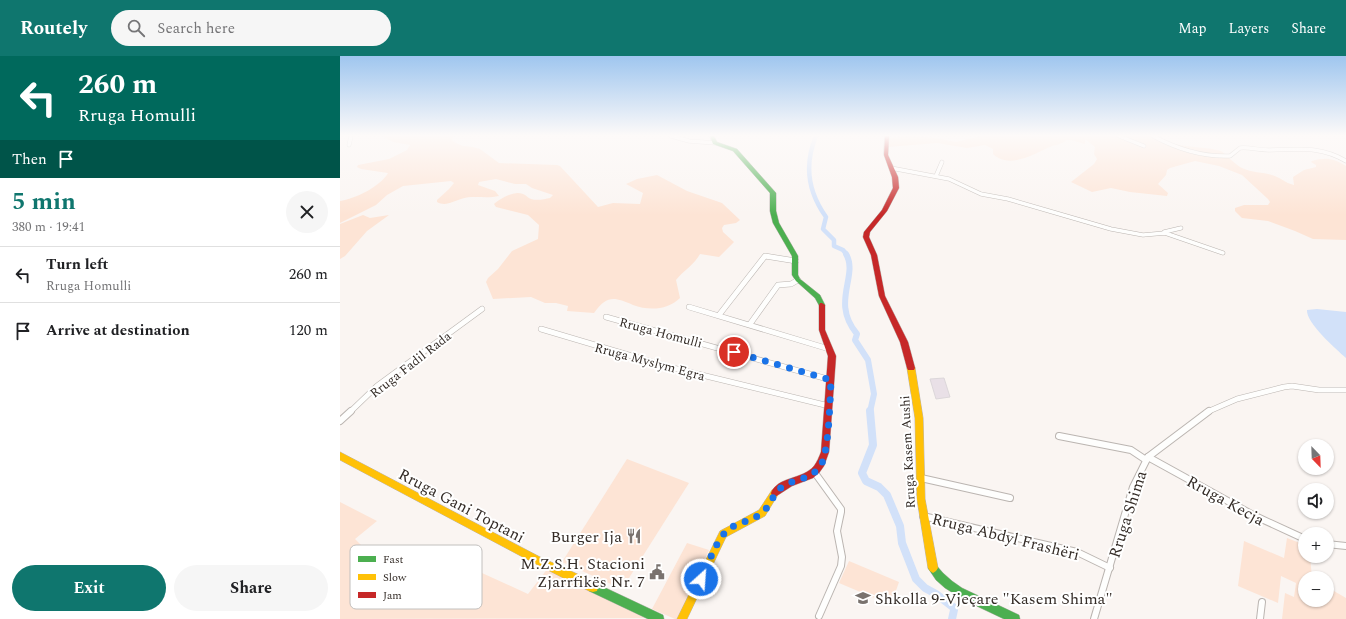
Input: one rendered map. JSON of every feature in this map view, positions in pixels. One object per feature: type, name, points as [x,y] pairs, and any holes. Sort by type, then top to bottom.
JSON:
[{"type":"street","points":[[682,619],[723,534],[731,528],[760,514],[769,504],[772,497],[783,486],[815,474],[824,459],[832,364],[829,349],[823,335],[821,301],[798,280],[795,272],[796,261],[792,250],[776,223],[773,211],[773,193],[746,162]]},
{"type":"street","name":"Rruga Kasem Aushi","points":[[889,162],[895,177],[896,190],[884,211],[867,232],[866,237],[874,255],[882,296],[904,342],[913,373],[919,412],[921,499],[932,566],[938,576],[949,586],[1015,619]]},
{"type":"street","points":[[936,176],[942,162]]},
{"type":"street","points":[[891,168],[949,179],[981,194],[1008,199],[1111,229],[1143,235],[1161,233],[1181,228]]},
{"type":"street","points":[[1161,233],[1170,234],[1223,253]]},
{"type":"street","points":[[719,315],[765,256],[796,261]]},
{"type":"street","points":[[750,324],[778,285],[791,284],[798,280]]},
{"type":"street","points":[[689,307],[750,324],[829,349]]},
{"type":"street","name":"Rruga Fadil Rada","points":[[340,422],[377,386],[482,309]]},
{"type":"street","name":"Rruga Homulli","points":[[606,317],[831,380]]},
{"type":"street","name":"Rruga Myslym Egra","points":[[541,329],[669,367],[829,406]]},
{"type":"street","name":"Rruga Shima","points":[[1094,619],[1134,487],[1147,458],[1172,440],[1203,414],[1237,399],[1292,386],[1319,390],[1346,390]]},
{"type":"street","name":"Rruga Kecja","points":[[1059,436],[1131,450],[1255,516],[1298,536]]},
{"type":"street","name":"Rruga Gani Toptani","points":[[340,456],[537,560],[659,619]]},
{"type":"street","points":[[815,474],[841,509],[842,513],[837,532],[843,558],[841,566],[819,616]]},
{"type":"street","points":[[921,478],[1010,498]]},
{"type":"street","name":"Rruga Abdyl Frashëri","points":[[923,516],[1077,552],[1110,568]]},
{"type":"street","points":[[1334,545],[1346,546]]},
{"type":"street","points":[[1260,619],[1262,602]]},
{"type":"shaded area","points":[[372,162],[498,162],[557,165],[560,166],[598,207],[613,203],[640,204],[643,193],[626,184],[637,179],[657,175],[687,191],[722,203],[740,220],[736,223],[724,225],[722,228],[723,232],[734,242],[719,257],[700,254],[676,280],[680,298],[670,305],[652,309],[639,307],[621,300],[611,299],[603,303],[594,313],[567,311],[568,306],[556,303],[545,303],[531,297],[493,299],[486,282],[512,251],[538,239],[539,225],[528,215],[496,207],[494,204],[511,194],[516,193],[523,194],[530,199],[536,200],[550,198],[553,195],[532,188],[526,184],[515,184],[496,179],[479,182],[478,185],[495,191],[499,196],[465,198],[443,204],[437,202],[437,200],[454,183],[451,181],[403,186],[387,195],[376,205],[340,223],[340,201],[353,198],[374,187],[385,178],[388,173],[361,169],[357,167],[358,165]]},
{"type":"shaded area","points":[[1095,162],[1190,162],[1167,170],[1166,175],[1158,184],[1168,193],[1167,196],[1130,192],[1111,188],[1092,192],[1071,182]]},
{"type":"shaded area","points":[[1201,162],[1234,162],[1242,168],[1275,176],[1294,185],[1293,177],[1304,170],[1316,167],[1316,165],[1311,162],[1339,162],[1346,166],[1346,240],[1313,239],[1268,221],[1242,218],[1235,211],[1235,208],[1244,205],[1268,205],[1270,202],[1242,175],[1219,166]]},
{"type":"shaded area","points":[[363,215],[370,218],[389,215],[367,231],[345,256],[340,259],[340,224]]},
{"type":"shaded area","points":[[627,459],[689,483],[622,589],[562,562]]},
{"type":"shaded area","points":[[340,502],[377,521],[355,539],[361,545],[350,545],[350,609],[482,609],[482,573],[528,594],[548,568],[645,618],[340,619]]},
{"type":"shaded area","points":[[1287,538],[1298,542],[1298,563],[1311,563],[1311,571],[1298,571],[1298,607],[1334,607],[1334,591],[1346,598],[1346,619],[1282,619],[1285,593],[1294,597],[1296,583],[1281,576],[1278,603],[1238,586],[1244,541],[1284,558]]},
{"type":"shaded area","points":[[687,543],[709,550],[678,619],[675,619],[652,609]]},
{"type":"shaded area","points":[[849,561],[899,582],[891,605],[839,583]]},
{"type":"water","points":[[1317,309],[1346,312],[1346,358],[1322,336],[1311,322],[1307,310]]},
{"type":"building","points":[[944,378],[950,397],[936,399],[930,379]]},
{"type":"waterway","points":[[810,162],[810,178],[815,198],[826,217],[823,229],[834,240],[834,246],[843,250],[847,255]]},
{"type":"waterway","points":[[846,254],[849,262],[845,300],[846,311],[849,322],[857,334],[855,340],[868,360],[874,394],[870,412]]},
{"type":"waterway","points":[[870,412],[873,445],[862,473],[866,481],[879,487],[887,495],[900,526],[902,543],[916,579],[925,588],[936,594],[953,607],[954,610],[952,619]]},
{"type":"traffic: fast","points":[[746,162],[773,193],[773,211],[776,223],[795,256],[795,275],[798,280],[818,297],[822,305]]},
{"type":"traffic: fast","points":[[933,568],[948,584],[970,598],[1015,619]]},
{"type":"traffic: fast","points":[[593,587],[659,619]]},
{"type":"traffic: slow","points":[[911,368],[919,418],[921,499],[933,568]]},
{"type":"traffic: slow","points":[[340,456],[537,560],[593,587]]},
{"type":"traffic: slow","points":[[682,619],[723,534],[762,513],[775,493]]},
{"type":"traffic: jam","points":[[889,162],[895,177],[896,188],[884,211],[867,232],[866,237],[874,255],[882,296],[904,342],[911,368]]},
{"type":"traffic: jam","points":[[775,493],[789,483],[810,475],[821,463],[825,452],[832,356],[822,330],[822,305]]},
{"type":"place","name":"Burger Ija","points":[[634,536]]},
{"type":"place","name":"M.Z.S.H. Stacioni Zjarrfikës Nr. 7","points":[[657,572]]},
{"type":"place","name":"Shkolla 9-Vjeçare \"Kasem Shima\"","points":[[863,598]]},
{"type":"route","points":[[701,579],[723,534],[731,528],[747,522],[760,514],[766,509],[772,497],[783,486],[815,474],[824,459],[831,380],[804,374],[734,352]]}]
